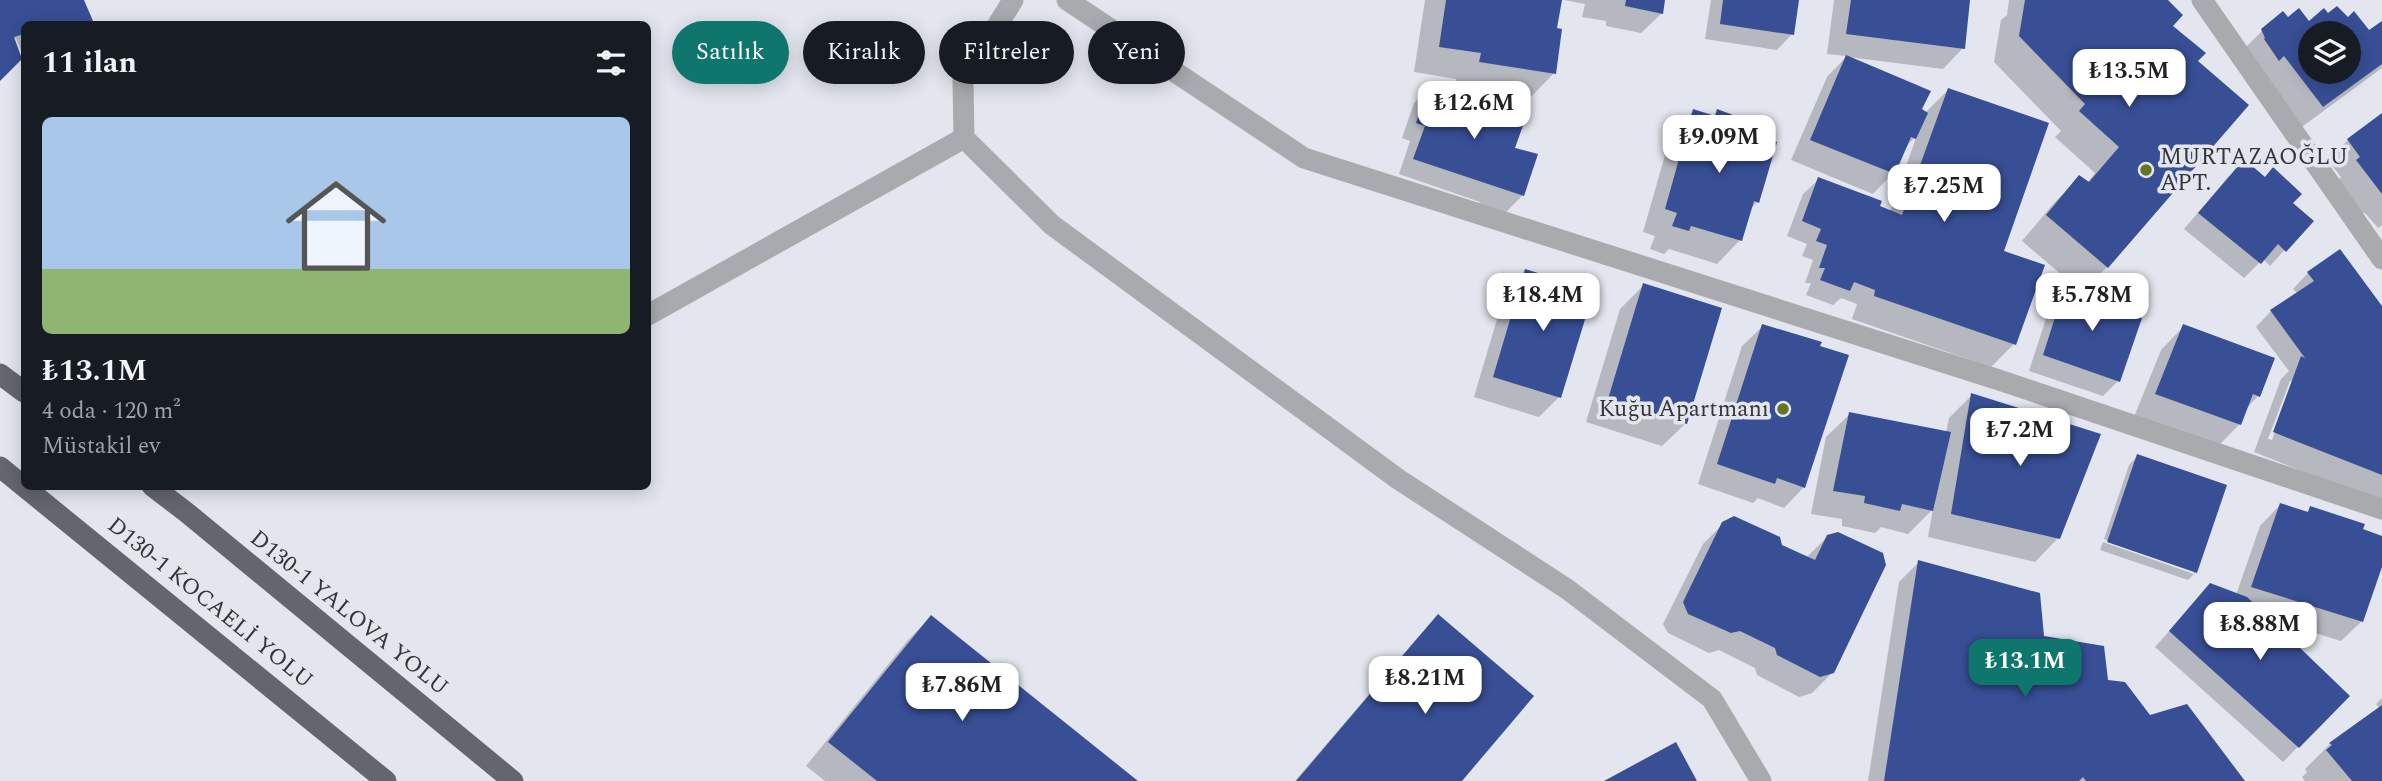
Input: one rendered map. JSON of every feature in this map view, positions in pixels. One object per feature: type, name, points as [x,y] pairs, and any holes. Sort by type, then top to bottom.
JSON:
[{"type":"highway","points":[[0,374],[21,390]]},
{"type":"highway","name":"D130-1 KOCAELİ YOLU","points":[[0,467],[21,484]]},
{"type":"highway","name":"D130-1 KOCAELİ YOLU","points":[[28,490],[386,781]]},
{"type":"highway","name":"D130-1 YALOVA YOLU","points":[[157,490],[513,781]]},
{"type":"street","points":[[1013,0],[963,81],[964,138],[1052,225],[1398,479],[1567,589],[1712,699],[1761,781]]},
{"type":"street","points":[[1067,0],[1304,158],[2000,380],[2382,509]]},
{"type":"street","points":[[2202,0],[2382,259]]},
{"type":"street","points":[[651,313],[964,138]]},
{"type":"building","points":[[0,0],[84,0],[93,21],[21,21],[21,35],[14,37],[21,60],[0,81]]},
{"type":"building","points":[[1446,0],[1562,0],[1557,28],[1562,29],[1556,74],[1479,62],[1481,53],[1439,47]]},
{"type":"building","points":[[1626,0],[1665,0],[1663,14],[1625,6]]},
{"type":"building","points":[[1723,0],[1799,0],[1794,35],[1720,24]]},
{"type":"building","points":[[1851,0],[1970,0],[1965,49],[1846,34]]},
{"type":"building","points":[[2025,0],[2168,0],[2183,15],[2173,26],[2206,53],[2198,61],[2249,105],[2108,268],[2046,215],[2079,175],[2089,182],[2119,147],[2079,111],[2085,104],[2019,36]]},
{"type":"building","points":[[2337,6],[2348,17],[2354,11],[2369,30],[2382,21],[2382,64],[2361,79],[2361,21],[2309,21],[2324,8],[2328,13]]},
{"type":"building","points":[[2299,8],[2309,21],[2298,21],[2298,74],[2284,56],[2279,61],[2264,39],[2261,29],[2283,11],[2288,17]]},
{"type":"building","points":[[1846,55],[1931,91],[1922,109],[1928,113],[1916,139],[1911,137],[1895,174],[1810,140]]},
{"type":"building","points":[[2305,84],[2355,84],[2323,107]]},
{"type":"building","points":[[1429,85],[1526,117],[1515,148],[1538,154],[1524,196],[1413,159],[1425,126],[1416,123]]},
{"type":"building","points":[[1948,88],[2049,123],[2004,251],[2045,265],[2016,345],[1874,296],[1875,290],[1854,282],[1850,291],[1820,280],[1825,268],[1819,268],[1827,245],[1816,241],[1821,229],[1802,221],[1818,177],[1882,201],[1880,206],[1902,215]]},
{"type":"building","points":[[1693,109],[1715,116],[1717,109],[1749,121],[1744,131],[1777,142],[1759,203],[1754,201],[1742,241],[1691,226],[1689,231],[1672,226],[1677,213],[1665,209]]},
{"type":"building","points":[[2382,113],[2382,194],[2356,160],[2360,157],[2347,139]]},
{"type":"building","points":[[2244,159],[2265,177],[2273,167],[2302,194],[2293,203],[2314,221],[2286,252],[2278,244],[2261,264],[2198,213]]},
{"type":"building","points":[[2340,249],[2382,306],[2382,475],[2273,432],[2301,356],[2305,358],[2270,310],[2314,281],[2307,272]]},
{"type":"building","points":[[1525,269],[1594,290],[1561,398],[1493,377]]},
{"type":"building","points":[[1643,283],[1722,308],[1687,424],[1608,399]]},
{"type":"building","points":[[2066,283],[2116,300],[2113,309],[2142,318],[2120,382],[2043,355]]},
{"type":"building","name":"Kuğu Apartmanı","points":[[1762,324],[1822,342],[1820,346],[1849,355],[1805,488],[1777,478],[1775,484],[1717,464]]},
{"type":"building","points":[[2183,324],[2275,358],[2260,397],[2253,394],[2241,425],[2155,394]]},
{"type":"building","points":[[1971,393],[2101,434],[2060,539],[1951,514]]},
{"type":"building","points":[[1849,412],[1951,432],[1933,511],[1902,504],[1900,511],[1864,503],[1865,496],[1833,491]]},
{"type":"building","points":[[2137,454],[2227,485],[2197,573],[2107,542]]},
{"type":"building","points":[[2280,503],[2308,512],[2310,506],[2365,524],[2363,529],[2382,536],[2382,567],[2363,622],[2251,587]]},
{"type":"building","points":[[1734,516],[1780,537],[1782,545],[1815,560],[1827,535],[1838,532],[1883,553],[1886,565],[1834,673],[1820,677],[1777,655],[1775,648],[1740,631],[1731,633],[1688,614],[1683,602],[1722,522]]},
{"type":"building","points":[[1918,560],[2040,593],[2044,636],[2104,646],[2108,680],[2125,682],[2150,715],[2187,704],[2245,781],[2086,781],[2083,777],[2079,781],[1884,781]]},
{"type":"building","points":[[2210,583],[2247,597],[2350,696],[2299,748],[2169,631]]},
{"type":"building","points":[[1438,614],[1534,696],[1462,781],[1296,781]]},
{"type":"building","points":[[931,615],[1138,781],[877,781],[828,742]]},
{"type":"building","points":[[2382,705],[2382,781],[2352,781],[2326,750],[2332,745],[2329,743]]},
{"type":"building","points":[[1676,742],[1697,781],[1604,781]]},
{"type":"place","name":"MURTAZAOĞLU APT.","points":[[2146,170]]},
{"type":"place","name":"Kuğu Apartmanı","points":[[1783,409]]}]
